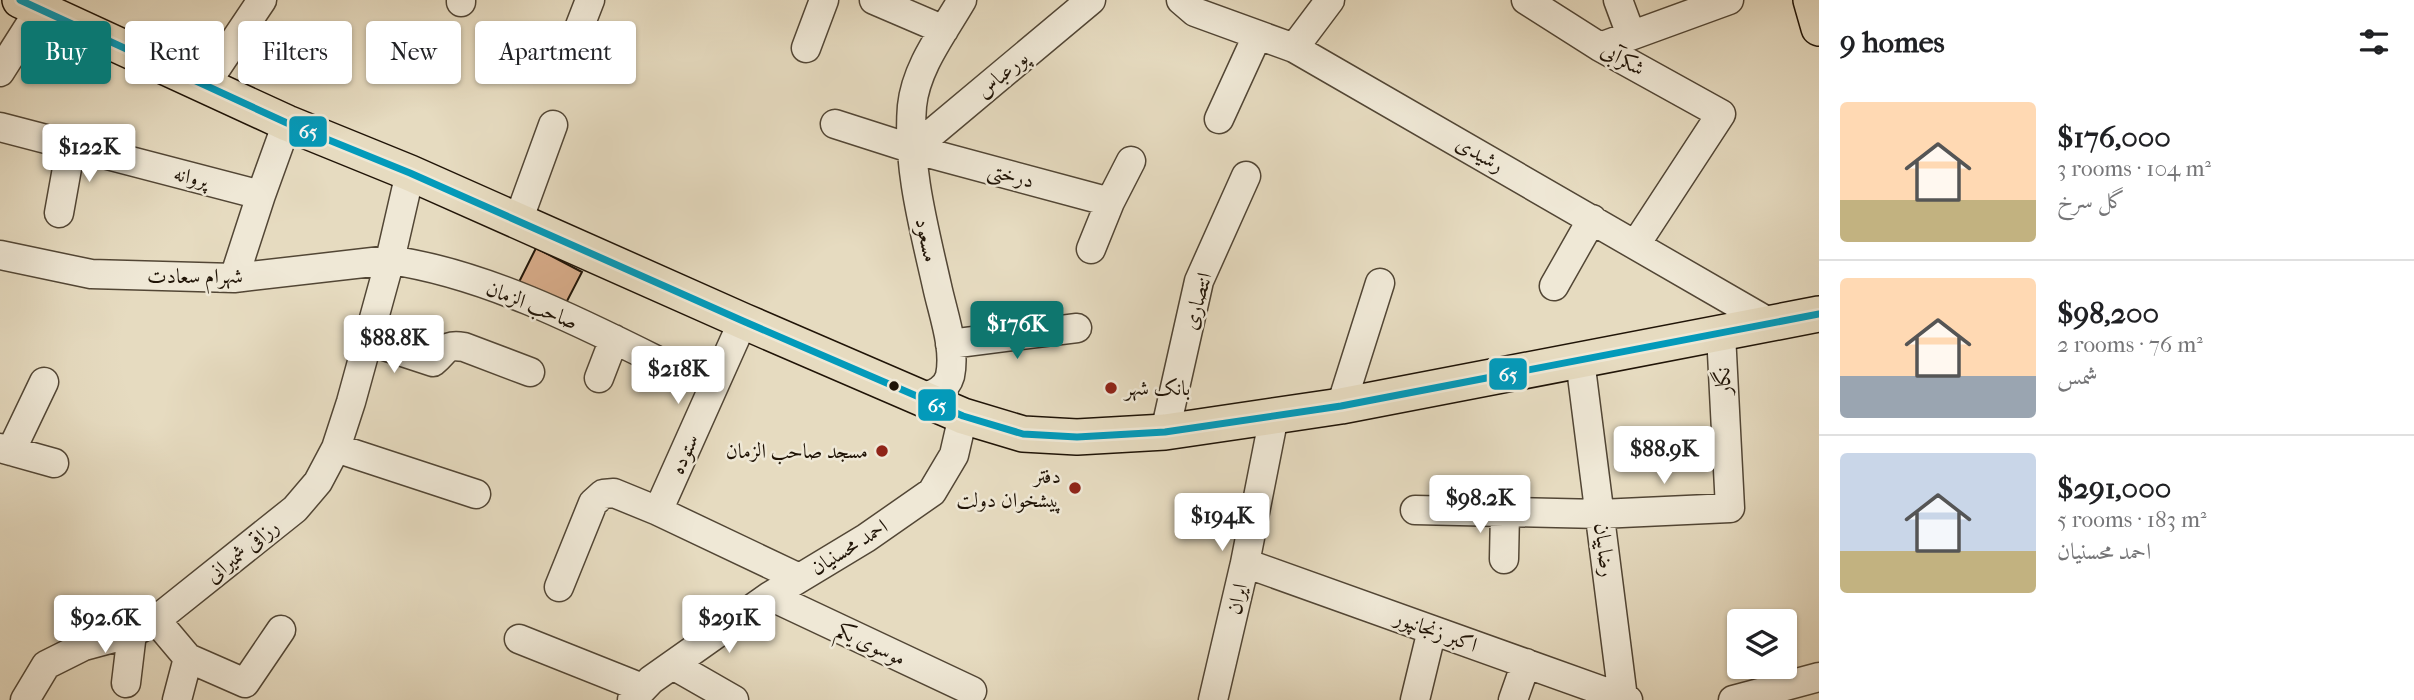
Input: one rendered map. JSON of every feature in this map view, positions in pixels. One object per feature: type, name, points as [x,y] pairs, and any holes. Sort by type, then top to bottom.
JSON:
[{"type":"main road","points":[[1811,0],[1819,28]]},
{"type":"main road","points":[[30,4],[287,123],[410,173],[743,321],[975,420],[1023,434],[1077,438],[1165,432],[1341,406],[1819,314]]},
{"type":"street","points":[[205,85],[262,0]]},
{"type":"street","points":[[582,21],[590,0]]},
{"type":"street","points":[[806,48],[824,0]]},
{"type":"street","points":[[874,0],[944,30]]},
{"type":"street","name":"مسعود","points":[[922,398],[941,391],[950,378],[950,344],[922,218],[912,149],[912,104],[922,67],[962,0]]},
{"type":"street","name":"پورعباس","points":[[912,149],[1091,0]]},
{"type":"street","name":"رشیدی","points":[[1181,0],[1195,12],[1294,48],[1772,324]]},
{"type":"street","points":[[1294,48],[1330,0]]},
{"type":"street","name":"شکرآبی","points":[[1526,0],[1600,47],[1721,114],[1636,244]]},
{"type":"street","points":[[1618,0],[1631,35]]},
{"type":"street","points":[[1600,47],[1729,0]]},
{"type":"street","points":[[0,72],[30,4]]},
{"type":"street","points":[[1219,119],[1258,36]]},
{"type":"street","points":[[234,278],[287,123]]},
{"type":"street","name":"درختی","points":[[835,124],[912,149],[1110,202]]},
{"type":"street","points":[[518,221],[553,125]]},
{"type":"street","name":"پروانه","points":[[0,127],[261,195]]},
{"type":"street","points":[[59,213],[71,146]]},
{"type":"street","points":[[1091,249],[1130,161]]},
{"type":"street","name":"رزاقی شمیرانی","points":[[25,700],[46,665],[84,646],[144,626],[295,509],[318,482],[336,448],[369,341],[410,173]]},
{"type":"street","name":"انتصاری","points":[[1165,432],[1199,281],[1246,176]]},
{"type":"street","points":[[1554,286],[1592,219]]},
{"type":"street","name":"شهرام سعادت","points":[[0,255],[91,274],[234,278],[390,260]]},
{"type":"street","name":"صاحب الزمان","points":[[390,260],[415,264],[496,288],[614,339],[668,366]]},
{"type":"street","points":[[1341,406],[1380,283]]},
{"type":"street","name":"ستوده","points":[[658,511],[743,321]]},
{"type":"street","points":[[975,420],[950,344],[1077,328]]},
{"type":"street","name":"نگار","points":[[1600,514],[1730,508],[1721,334]]},
{"type":"street","points":[[599,378],[614,339]]},
{"type":"street","points":[[369,341],[433,362],[445,348],[454,345],[530,372]]},
{"type":"street","name":"رضاییان","points":[[1580,360],[1625,699]]},
{"type":"street","points":[[44,382],[5,449],[54,463]]},
{"type":"street","name":"ایران","points":[[1213,700],[1245,563],[1274,416]]},
{"type":"street","name":"احمد محسنیان","points":[[637,694],[770,596],[866,538],[932,492],[975,420]]},
{"type":"street","points":[[336,448],[476,494]]},
{"type":"street","points":[[559,587],[593,503],[603,494],[614,493],[799,578]]},
{"type":"street","points":[[1415,510],[1600,514]]},
{"type":"street","points":[[1504,559],[1505,512]]},
{"type":"street","name":"اکبر زنجانپور","points":[[1245,563],[1625,699]]},
{"type":"street","name":"موسوی یکم","points":[[770,596],[972,691]]},
{"type":"street","points":[[126,683],[144,626],[188,658],[245,684],[281,630]]},
{"type":"street","points":[[1415,700],[1432,630]]},
{"type":"street","points":[[519,639],[637,694]]},
{"type":"street","points":[[177,700],[188,658]]},
{"type":"street","points":[[1513,700],[1526,663]]},
{"type":"street","points":[[673,665],[734,700]]},
{"type":"street","points":[[1733,700],[1782,694],[1819,677]]},
{"type":"building","points":[[536,248],[582,272],[566,303],[519,282]]},
{"type":"transit line","name":"65","points":[[20,0],[287,123],[410,173],[743,321],[963,416],[1023,434],[1077,437],[1165,432],[1341,406],[1819,314]]},
{"type":"place","name":"بانک شهر","points":[[1111,388]]},
{"type":"place","name":"مسجد صاحب الزمان","points":[[882,451]]},
{"type":"place","name":"دفتر پیشخوان دولت","points":[[1075,488]]}]
